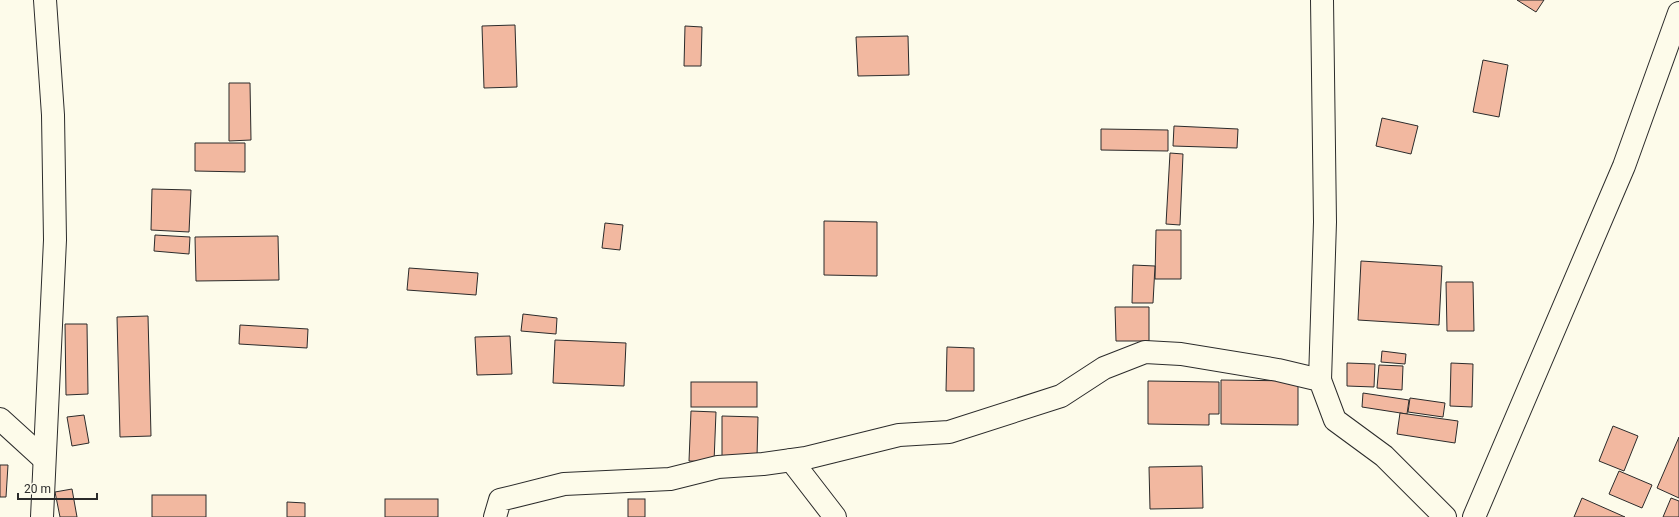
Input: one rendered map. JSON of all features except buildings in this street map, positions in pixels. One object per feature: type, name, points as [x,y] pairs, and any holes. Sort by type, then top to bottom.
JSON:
[{"type":"street","points":[[42,517],[55,240],[53,115],[45,0]]},
{"type":"street","points":[[1322,0],[1325,222],[1320,380],[1334,420],[1384,456],[1444,517]]},
{"type":"street","points":[[1474,517],[1624,166],[1679,13]]},
{"type":"street","points":[[495,517],[500,500],[564,484],[670,479],[718,466],[791,460],[899,435],[949,432],[1061,396],[1104,368],[1145,352],[1181,354],[1278,370],[1320,380]]},
{"type":"street","points":[[0,419],[44,459]]},
{"type":"street","points":[[791,460],[835,517]]}]
